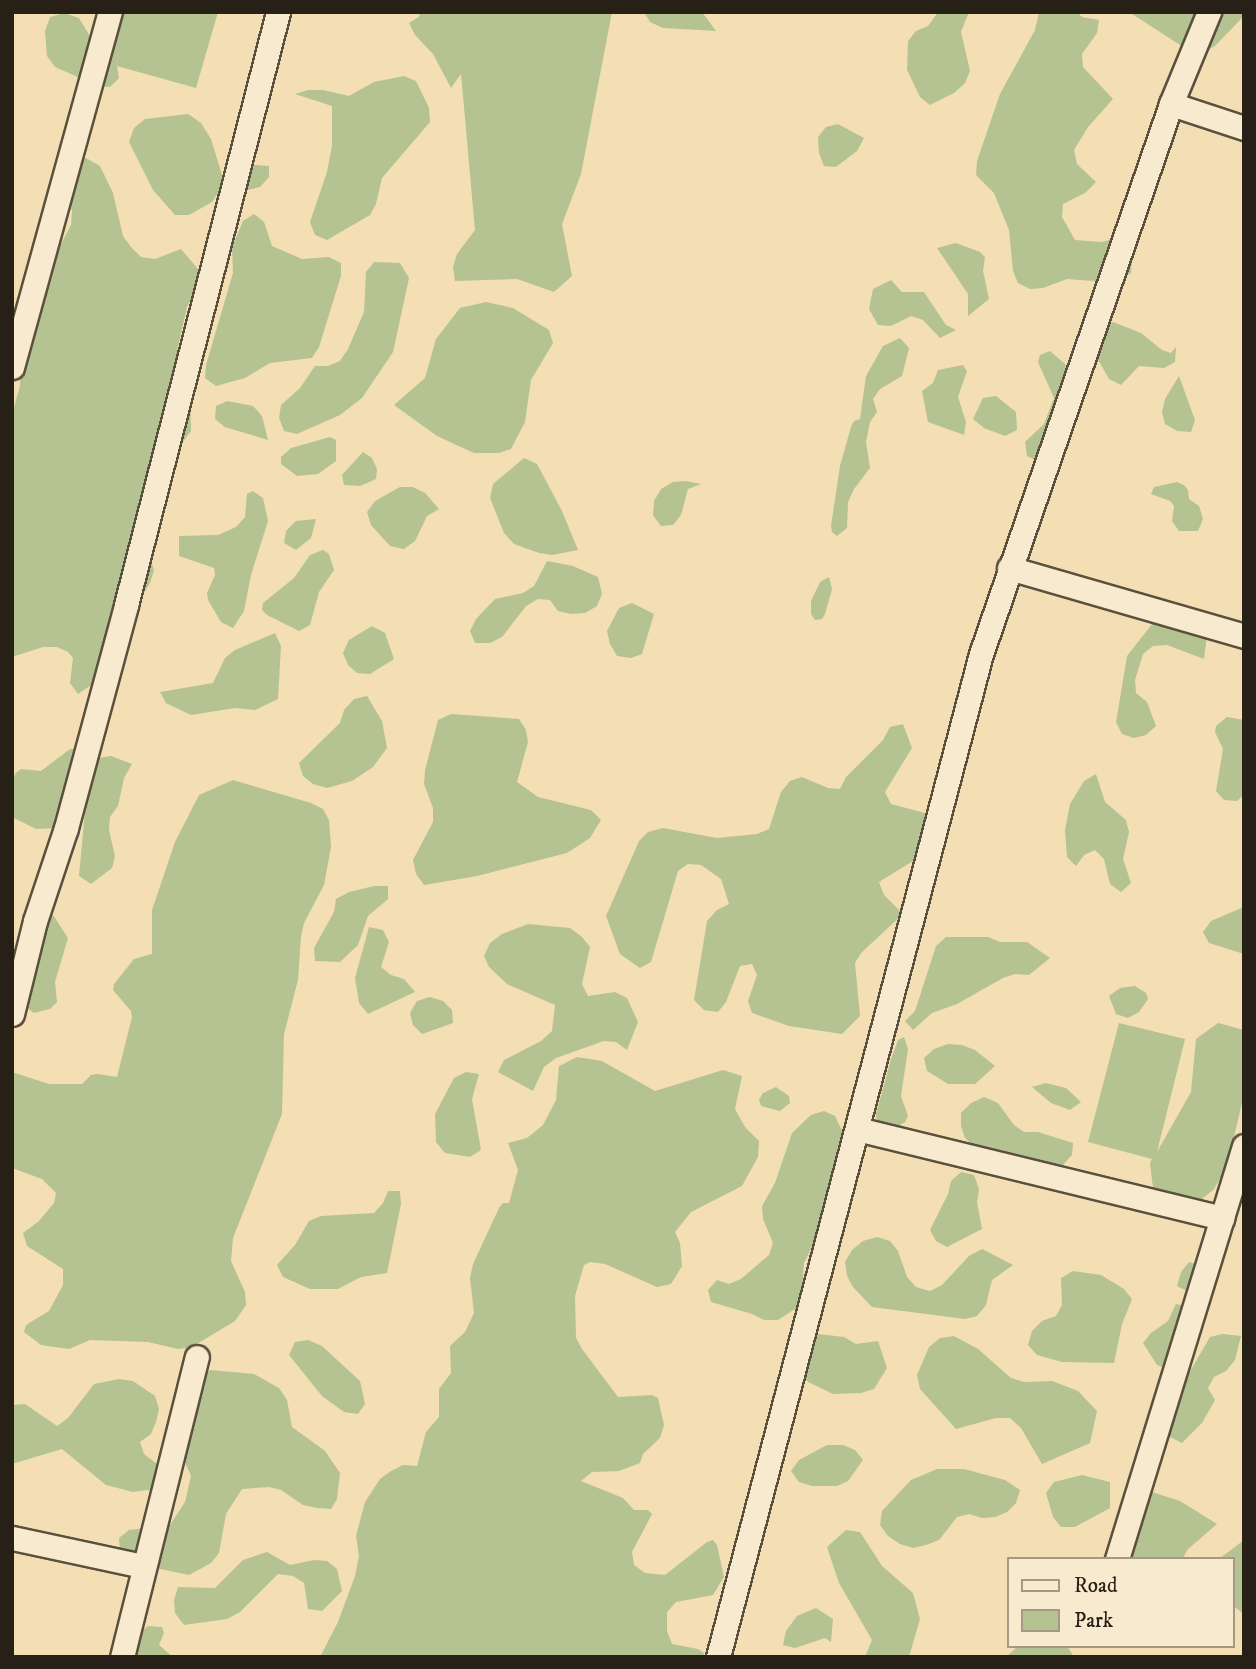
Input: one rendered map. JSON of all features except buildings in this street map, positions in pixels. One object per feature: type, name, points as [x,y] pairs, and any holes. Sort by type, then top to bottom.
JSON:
[{"type":"street","points":[[12,366],[110,12]]},
{"type":"street","points":[[12,1014],[35,921],[66,828],[130,592],[278,12]]},
{"type":"street","points":[[718,1657],[981,654],[1171,104],[1209,12]]},
{"type":"street","points":[[1171,104],[1244,128]]},
{"type":"street","points":[[1009,568],[1244,636]]},
{"type":"street","points":[[12,948],[35,921]]},
{"type":"street","points":[[857,1129],[1222,1218]]},
{"type":"street","points":[[1118,1557],[1244,1146]]},
{"type":"street","points":[[122,1657],[197,1357]]},
{"type":"street","points":[[12,1538],[143,1566]]},
{"type":"green space","points":[[124,12],[218,12],[196,88],[117,66],[119,78],[110,87],[98,86],[55,67],[47,56],[45,31],[50,17],[64,13],[79,18],[103,58],[109,61]]},
{"type":"green space","points":[[418,12],[612,12],[581,174],[562,224],[572,276],[554,292],[517,279],[455,281],[453,267],[457,254],[475,230],[461,74],[451,88],[433,54],[415,35],[409,23],[420,16]]},
{"type":"green space","points":[[644,12],[702,12],[716,31],[663,28],[650,22]]},
{"type":"green space","points":[[938,12],[969,12],[961,32],[970,71],[965,83],[954,93],[930,105],[920,97],[907,70],[908,41],[916,31],[928,26]]},
{"type":"green space","points":[[1039,12],[1077,12],[1082,17],[1099,20],[1097,33],[1082,54],[1083,67],[1113,99],[1088,127],[1074,150],[1077,164],[1096,182],[1085,193],[1063,204],[1062,217],[1075,240],[1102,242],[1127,235],[1133,246],[1131,273],[1121,279],[1106,282],[1067,279],[1043,288],[1030,289],[1018,283],[1013,271],[1009,230],[994,193],[976,175],[977,161],[1000,94],[1035,30]]},
{"type":"green space","points":[[1129,12],[1244,12],[1244,16],[1215,46],[1204,52],[1180,45]]},
{"type":"green space","points":[[404,76],[416,81],[429,108],[430,122],[382,178],[376,204],[370,215],[327,240],[315,235],[310,222],[327,172],[332,146],[332,106],[295,94],[308,90],[323,90],[349,96],[374,82]]},
{"type":"green space","points":[[188,114],[201,123],[211,139],[222,175],[220,189],[212,202],[189,215],[175,215],[153,190],[129,142],[134,128],[145,119]]},
{"type":"green space","points":[[838,124],[864,138],[857,151],[836,167],[824,166],[819,153],[818,137],[826,127]]},
{"type":"green space","points":[[71,158],[86,158],[100,166],[113,193],[123,236],[141,257],[155,259],[181,249],[198,269],[200,282],[187,307],[177,351],[190,388],[191,431],[166,465],[140,529],[154,570],[150,583],[120,632],[103,677],[78,694],[70,683],[73,658],[68,652],[57,647],[43,647],[12,657],[12,414],[20,386],[22,342],[38,288],[71,225],[72,212],[67,184]]},
{"type":"green space","points":[[255,165],[269,166],[269,177],[260,187],[247,190],[237,182],[244,172]]},
{"type":"green space","points":[[254,214],[264,222],[272,246],[302,259],[329,257],[341,263],[341,276],[319,347],[312,358],[270,363],[245,378],[216,386],[205,378],[206,365],[233,273],[232,247],[243,221]]},
{"type":"green space","points":[[956,243],[980,252],[985,257],[983,271],[989,299],[968,316],[968,294],[937,248]]},
{"type":"green space","points":[[374,262],[400,263],[409,278],[393,352],[362,398],[340,415],[297,434],[284,431],[279,418],[281,405],[300,388],[315,366],[328,366],[340,361],[348,349],[364,312],[366,272]]},
{"type":"green space","points":[[891,280],[902,292],[924,292],[946,325],[956,330],[940,338],[923,320],[911,316],[891,326],[878,325],[869,309],[873,289]]},
{"type":"green space","points":[[486,302],[513,308],[549,330],[553,343],[531,380],[525,422],[511,449],[499,453],[474,453],[437,436],[394,405],[425,378],[436,339],[460,308]]},
{"type":"green space","points":[[1113,322],[1141,333],[1162,350],[1171,353],[1176,347],[1175,362],[1164,368],[1139,366],[1121,385],[1109,379],[1096,356],[1096,341],[1101,329]]},
{"type":"green space","points":[[900,338],[909,348],[902,376],[880,389],[873,399],[877,412],[870,422],[866,442],[870,468],[848,502],[847,528],[837,536],[832,532],[831,526],[840,466],[851,427],[854,421],[860,419],[866,376],[883,346]]},
{"type":"green space","points":[[1050,351],[1065,364],[1076,417],[1039,462],[1027,456],[1025,442],[1044,424],[1054,398],[1038,362],[1040,355]]},
{"type":"green space","points":[[963,365],[967,371],[958,397],[966,422],[964,435],[928,422],[922,391],[933,383],[938,370]]},
{"type":"green space","points":[[1179,376],[1195,420],[1191,432],[1177,431],[1165,424],[1162,412],[1165,399]]},
{"type":"green space","points":[[996,396],[1016,412],[1017,430],[1005,436],[984,428],[973,419],[983,398]]},
{"type":"green space","points":[[227,401],[253,406],[262,416],[268,440],[225,427],[215,419],[216,406]]},
{"type":"green space","points":[[330,437],[336,440],[336,461],[318,474],[297,476],[281,464],[281,457],[291,448]]},
{"type":"green space","points":[[363,452],[372,458],[377,469],[376,479],[360,486],[344,485],[342,475]]},
{"type":"green space","points":[[524,458],[537,464],[562,511],[578,550],[552,555],[539,553],[514,544],[504,533],[490,498],[493,484]]},
{"type":"green space","points":[[673,482],[701,484],[688,489],[681,515],[673,525],[661,526],[653,515],[654,501],[661,489]]},
{"type":"green space","points":[[1177,482],[1184,485],[1189,499],[1199,506],[1203,519],[1198,531],[1179,531],[1172,521],[1174,506],[1170,501],[1151,494],[1154,487]]},
{"type":"green space","points":[[400,487],[413,487],[425,493],[439,509],[427,516],[415,541],[404,549],[390,546],[371,525],[367,512],[375,501]]},
{"type":"green space","points":[[253,491],[263,498],[268,521],[251,575],[244,611],[233,628],[221,622],[208,600],[207,593],[215,575],[214,568],[179,556],[179,536],[218,535],[236,527],[245,517],[247,494]]},
{"type":"green space","points":[[316,519],[311,538],[296,550],[284,543],[286,531],[296,521]]},
{"type":"green space","points":[[323,550],[329,554],[334,570],[319,592],[310,625],[299,631],[267,615],[262,610],[263,603],[294,578],[310,555]]},
{"type":"green space","points":[[547,561],[573,566],[598,577],[602,594],[597,606],[585,613],[571,614],[558,611],[550,600],[538,599],[526,606],[502,637],[490,643],[475,643],[470,631],[476,619],[495,599],[523,593],[534,586]]},
{"type":"green space","points":[[829,577],[832,589],[825,614],[822,619],[815,620],[811,614],[811,601],[820,582]]},
{"type":"green space","points":[[632,603],[654,614],[642,654],[631,658],[617,656],[607,631],[619,608]]},
{"type":"green space","points":[[1160,614],[1207,635],[1204,659],[1167,645],[1153,646],[1143,654],[1135,680],[1136,693],[1147,702],[1156,726],[1146,735],[1134,738],[1122,734],[1116,722],[1127,656]]},
{"type":"green space","points":[[372,626],[385,633],[394,659],[370,674],[357,673],[348,665],[343,653],[349,640]]},
{"type":"green space","points":[[275,633],[281,646],[278,699],[255,710],[235,708],[191,715],[166,703],[160,692],[213,683],[225,658],[235,650]]},
{"type":"green space","points":[[367,696],[382,721],[387,748],[373,767],[352,781],[327,788],[313,784],[303,776],[299,763],[340,723],[344,710],[354,699]]},
{"type":"green space","points":[[451,714],[519,719],[526,730],[528,742],[517,782],[538,797],[591,810],[601,820],[590,838],[567,853],[477,876],[424,885],[416,874],[413,860],[433,822],[433,808],[424,784],[425,770],[438,720]]},
{"type":"green space","points":[[1227,717],[1244,720],[1244,795],[1237,801],[1224,800],[1216,791],[1223,749],[1215,732],[1216,726]]},
{"type":"green space","points":[[903,724],[912,748],[885,792],[891,804],[929,814],[940,834],[913,861],[879,882],[884,895],[903,914],[861,953],[855,963],[860,1016],[842,1034],[789,1026],[752,1013],[748,1001],[757,975],[752,964],[740,966],[726,1002],[718,1012],[704,1010],[694,1000],[707,921],[717,910],[729,904],[721,879],[701,865],[688,864],[678,871],[651,962],[640,968],[620,954],[606,916],[639,841],[648,832],[663,828],[717,838],[757,834],[769,829],[781,792],[790,781],[802,777],[828,788],[840,789],[846,777],[883,740],[890,727]]},
{"type":"green space","points":[[70,749],[76,749],[57,828],[36,829],[12,817],[12,780],[16,773],[21,769],[41,771]]},
{"type":"green space","points":[[111,756],[132,764],[124,778],[118,806],[110,817],[109,830],[115,856],[112,868],[91,884],[79,876],[89,769],[98,758]]},
{"type":"green space","points":[[1096,774],[1105,802],[1126,820],[1129,832],[1123,859],[1131,883],[1121,892],[1110,884],[1104,859],[1095,850],[1084,855],[1076,866],[1067,857],[1065,830],[1070,804],[1084,781]]},
{"type":"green space","points":[[233,780],[323,809],[329,820],[331,847],[324,885],[304,923],[301,936],[298,980],[284,1034],[282,1114],[233,1238],[231,1261],[245,1292],[246,1305],[235,1321],[192,1347],[178,1349],[148,1342],[90,1340],[69,1349],[41,1345],[24,1332],[26,1325],[49,1311],[63,1285],[63,1269],[27,1246],[23,1233],[39,1221],[54,1203],[56,1193],[42,1179],[12,1168],[12,1072],[49,1084],[82,1084],[91,1075],[97,1074],[117,1077],[132,1017],[131,1011],[113,990],[114,984],[134,959],[152,954],[152,910],[175,842],[199,795]]},
{"type":"green space","points":[[374,886],[388,886],[388,899],[368,916],[358,945],[340,962],[315,961],[314,948],[334,912],[336,899],[349,892]]},
{"type":"green space","points":[[1244,907],[1244,954],[1209,943],[1203,932],[1211,921]]},
{"type":"green space","points":[[53,915],[68,938],[55,982],[57,1002],[50,1009],[34,1013],[26,1007],[25,989],[36,969],[47,924]]},
{"type":"green space","points":[[528,924],[570,928],[582,937],[590,947],[582,984],[588,996],[615,992],[627,998],[638,1022],[627,1050],[616,1042],[604,1041],[556,1058],[544,1067],[533,1091],[498,1072],[504,1060],[541,1041],[552,1031],[555,1005],[507,984],[489,967],[484,956],[490,943],[502,934]]},
{"type":"green space","points":[[369,927],[383,930],[389,942],[381,967],[391,975],[404,979],[415,992],[368,1014],[359,1003],[355,978]]},
{"type":"green space","points":[[946,937],[988,937],[1000,942],[1027,942],[1050,958],[1029,975],[1015,974],[1003,978],[957,1004],[932,1013],[913,1030],[905,1021],[915,1011],[936,946]]},
{"type":"green space","points":[[1135,986],[1146,993],[1148,999],[1139,1012],[1128,1018],[1116,1014],[1109,996],[1120,988]]},
{"type":"green space","points":[[430,997],[443,1001],[452,1010],[453,1023],[422,1034],[413,1025],[410,1013],[417,1001]]},
{"type":"green space","points":[[1119,1023],[1185,1039],[1157,1152],[1191,1092],[1196,1039],[1218,1023],[1244,1030],[1244,1094],[1227,1167],[1214,1189],[1195,1205],[1170,1205],[1153,1188],[1150,1163],[1152,1159],[1088,1142]]},
{"type":"green space","points":[[904,1037],[908,1049],[901,1096],[908,1116],[905,1122],[888,1133],[877,1126],[876,1114],[891,1059],[898,1040]]},
{"type":"green space","points":[[948,1044],[975,1050],[995,1066],[975,1084],[948,1084],[927,1071],[924,1058],[934,1049]]},
{"type":"green space","points":[[577,1057],[602,1061],[655,1091],[723,1070],[742,1076],[735,1109],[745,1127],[759,1141],[758,1157],[742,1186],[691,1212],[675,1232],[680,1243],[682,1266],[671,1284],[657,1287],[605,1264],[590,1262],[584,1265],[575,1296],[576,1338],[582,1349],[618,1397],[652,1395],[658,1398],[664,1425],[660,1438],[643,1454],[640,1463],[619,1471],[592,1472],[581,1481],[623,1498],[634,1510],[648,1510],[652,1514],[632,1552],[634,1565],[645,1573],[665,1575],[707,1542],[713,1540],[717,1545],[724,1577],[713,1595],[676,1602],[667,1612],[667,1631],[672,1644],[698,1649],[704,1653],[703,1657],[320,1657],[338,1622],[355,1576],[359,1556],[356,1536],[365,1502],[380,1479],[391,1471],[403,1465],[417,1466],[426,1432],[439,1417],[439,1389],[451,1373],[450,1346],[465,1332],[474,1313],[470,1278],[473,1264],[499,1208],[503,1203],[509,1203],[518,1170],[508,1143],[527,1138],[543,1125],[556,1100],[559,1066]]},
{"type":"green space","points":[[466,1072],[479,1074],[472,1099],[481,1150],[470,1157],[445,1153],[436,1142],[435,1114],[454,1078]]},
{"type":"green space","points":[[1046,1083],[1066,1088],[1081,1102],[1070,1110],[1051,1103],[1032,1087]]},
{"type":"green space","points":[[776,1087],[789,1096],[790,1103],[780,1111],[761,1106],[759,1100],[763,1093]]},
{"type":"green space","points":[[984,1097],[998,1103],[1014,1125],[1024,1132],[1038,1132],[1073,1143],[1072,1155],[1062,1166],[1050,1171],[975,1147],[965,1138],[961,1113],[971,1103]]},
{"type":"green space","points":[[824,1111],[835,1116],[846,1139],[828,1214],[804,1263],[801,1305],[778,1320],[764,1320],[711,1302],[708,1290],[717,1280],[729,1284],[741,1279],[769,1255],[773,1243],[763,1219],[762,1206],[775,1183],[792,1133],[811,1115]]},
{"type":"green space","points":[[961,1172],[974,1175],[979,1189],[977,1202],[982,1229],[947,1247],[936,1241],[930,1230],[948,1194],[951,1181]]},
{"type":"green space","points":[[388,1191],[400,1191],[401,1204],[387,1273],[361,1277],[338,1289],[310,1289],[283,1277],[277,1265],[295,1245],[309,1221],[321,1216],[374,1213],[383,1203]]},
{"type":"green space","points":[[877,1237],[890,1241],[898,1251],[907,1277],[916,1287],[930,1291],[942,1285],[969,1256],[982,1249],[1013,1265],[992,1280],[986,1305],[977,1316],[965,1319],[872,1307],[853,1287],[847,1276],[845,1262],[852,1250],[863,1241]]},
{"type":"green space","points":[[1189,1262],[1196,1264],[1189,1292],[1177,1286],[1181,1272]]},
{"type":"green space","points":[[1073,1271],[1101,1275],[1124,1289],[1132,1299],[1122,1324],[1114,1363],[1062,1362],[1037,1355],[1028,1345],[1032,1331],[1042,1321],[1056,1316],[1062,1305],[1061,1278]]},
{"type":"green space","points":[[1176,1304],[1189,1307],[1169,1370],[1157,1365],[1143,1343],[1151,1333],[1168,1321]]},
{"type":"green space","points":[[818,1334],[844,1337],[856,1344],[878,1341],[887,1368],[874,1389],[861,1393],[833,1394],[808,1382],[790,1361],[803,1339]]},
{"type":"green space","points":[[1223,1334],[1241,1336],[1235,1360],[1226,1371],[1214,1377],[1208,1388],[1215,1400],[1202,1423],[1182,1443],[1170,1437],[1168,1424],[1174,1399],[1210,1337]]},
{"type":"green space","points":[[954,1336],[978,1349],[1011,1378],[1024,1382],[1052,1381],[1078,1391],[1097,1411],[1090,1443],[1042,1464],[1021,1428],[1010,1418],[996,1418],[956,1429],[920,1389],[917,1375],[929,1347],[940,1338]]},
{"type":"green space","points":[[308,1340],[322,1346],[360,1381],[365,1404],[358,1414],[344,1412],[322,1396],[289,1355],[295,1342]]},
{"type":"green space","points":[[211,1370],[254,1374],[279,1388],[287,1400],[292,1427],[325,1451],[340,1473],[337,1499],[331,1509],[317,1508],[303,1505],[281,1490],[269,1487],[242,1489],[226,1514],[219,1553],[211,1563],[189,1575],[141,1565],[120,1551],[119,1538],[129,1530],[170,1525],[185,1502],[191,1476],[180,1451],[197,1375]]},
{"type":"green space","points":[[119,1379],[133,1381],[155,1396],[159,1409],[156,1422],[151,1434],[140,1442],[144,1454],[166,1471],[160,1493],[147,1490],[133,1492],[106,1485],[62,1449],[12,1464],[12,1405],[25,1404],[57,1426],[68,1418],[94,1384]]},
{"type":"green space","points":[[827,1445],[843,1445],[855,1450],[863,1460],[848,1481],[837,1486],[812,1486],[799,1482],[791,1471],[799,1460]]},
{"type":"green space","points":[[937,1469],[964,1469],[1005,1480],[1020,1490],[1016,1503],[1007,1512],[995,1517],[982,1518],[969,1514],[957,1517],[939,1540],[926,1545],[913,1548],[900,1544],[888,1536],[880,1525],[882,1511],[911,1480]]},
{"type":"green space","points":[[1082,1475],[1110,1482],[1110,1508],[1075,1527],[1061,1527],[1053,1517],[1046,1493],[1054,1482]]},
{"type":"green space","points":[[1152,1492],[1180,1501],[1217,1524],[1187,1550],[1184,1557],[1130,1557],[1130,1539],[1141,1500]]},
{"type":"green space","points":[[846,1530],[860,1532],[882,1566],[913,1593],[920,1619],[909,1657],[865,1657],[872,1640],[839,1583],[827,1547]]},
{"type":"green space","points":[[1244,1540],[1244,1614],[1235,1607],[1235,1557],[1222,1557]]},
{"type":"green space","points":[[267,1552],[290,1565],[314,1560],[327,1561],[337,1569],[342,1591],[322,1611],[308,1609],[304,1583],[293,1576],[278,1574],[240,1612],[227,1619],[184,1625],[175,1613],[174,1600],[178,1587],[215,1588],[243,1560]]},
{"type":"green space","points":[[816,1608],[833,1619],[831,1642],[825,1638],[795,1648],[783,1645],[786,1631],[797,1616]]},
{"type":"green space","points":[[148,1626],[162,1627],[164,1633],[159,1645],[173,1657],[137,1657],[134,1649],[137,1635]]},
{"type":"green space","points":[[1016,1648],[1068,1648],[1074,1657],[1006,1657]]}]
